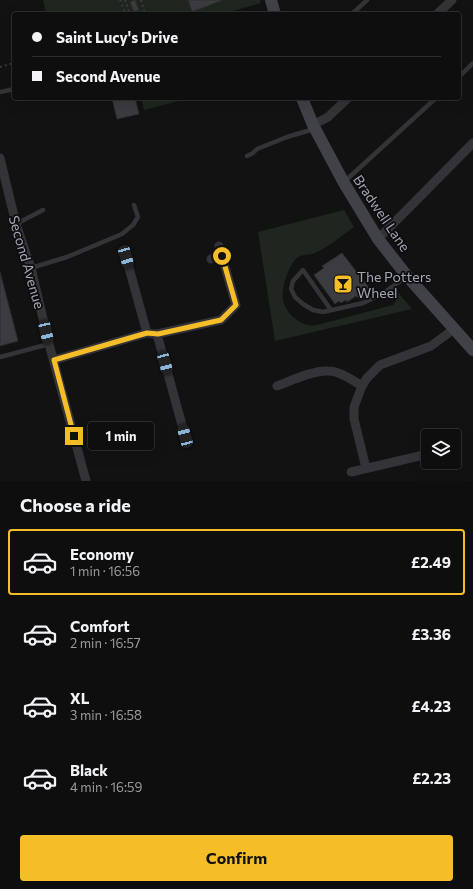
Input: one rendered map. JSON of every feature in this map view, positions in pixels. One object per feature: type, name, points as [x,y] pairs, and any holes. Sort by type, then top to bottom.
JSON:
[{"type":"street","points":[[271,0],[274,12]]},
{"type":"street","points":[[439,12],[452,0]]},
{"type":"street","name":"Bradwell Lane","points":[[303,100],[314,127],[344,183],[378,239],[408,276],[473,350]]},
{"type":"street","points":[[314,127],[328,117],[346,100]]},
{"type":"street","points":[[378,239],[473,143]]},
{"type":"street","name":"Second Avenue","points":[[0,158],[16,224],[31,268],[49,344],[86,481]]},
{"type":"street","points":[[54,360],[147,333],[158,334],[221,320],[236,305],[219,246]]},
{"type":"street","points":[[211,259],[222,256]]},
{"type":"street","points":[[126,257],[147,333]]},
{"type":"street","points":[[366,468],[354,419],[354,407],[362,386],[373,370],[380,365],[431,346],[454,329]]},
{"type":"street","points":[[158,334],[185,436]]},
{"type":"street","points":[[277,386],[328,370],[339,373],[362,386]]},
{"type":"street","points":[[351,472],[421,456]]},
{"type":"lane","points":[[354,12],[367,0]]},
{"type":"lane","points":[[461,75],[473,63]]},
{"type":"lane","points":[[0,92],[12,89]]},
{"type":"lane","points":[[344,183],[434,100]]},
{"type":"lane","points":[[247,156],[253,153],[256,148],[314,127]]},
{"type":"lane","points":[[31,268],[78,253],[122,234],[133,225],[138,217],[134,205]]},
{"type":"lane","points":[[16,224],[43,210]]},
{"type":"lane","points":[[331,310],[303,270],[293,281],[291,289],[295,296],[303,304],[313,310],[322,312],[363,303],[382,294],[408,276]]},
{"type":"lane","points":[[0,357],[49,344]]},
{"type":"path","points":[[120,0],[125,12]]},
{"type":"path","points":[[125,0],[129,12]]},
{"type":"path","points":[[141,0],[144,12]]},
{"type":"path","points":[[0,67],[12,64]]},
{"type":"shaded area","points":[[43,0],[260,0],[261,3],[229,12],[46,12]]},
{"type":"shaded area","points":[[142,100],[182,100],[144,110]]},
{"type":"shaded area","points":[[344,210],[354,227],[320,251],[313,254],[300,256],[292,263],[289,269],[283,289],[283,300],[292,317],[302,323],[317,325],[393,305],[396,301],[393,295],[396,290],[412,309],[275,341],[258,232]]},
{"type":"building","points":[[135,0],[139,10],[134,12],[130,2]]},
{"type":"building","points":[[188,0],[223,0],[192,12]]},
{"type":"building","points":[[112,100],[136,100],[139,114],[117,119]]},
{"type":"building","name":"The Potters Wheel","points":[[342,253],[373,293],[360,300],[356,296],[347,302],[346,300],[341,303],[339,301],[335,304],[314,275],[324,268],[322,266]]},
{"type":"building","points":[[0,272],[18,341],[0,346]]},
{"type":"place","name":"The Potters Wheel","points":[[343,284]]},
{"type":"route","points":[[74,436],[54,360],[147,333],[158,334],[221,320],[236,305],[222,256]]}]
